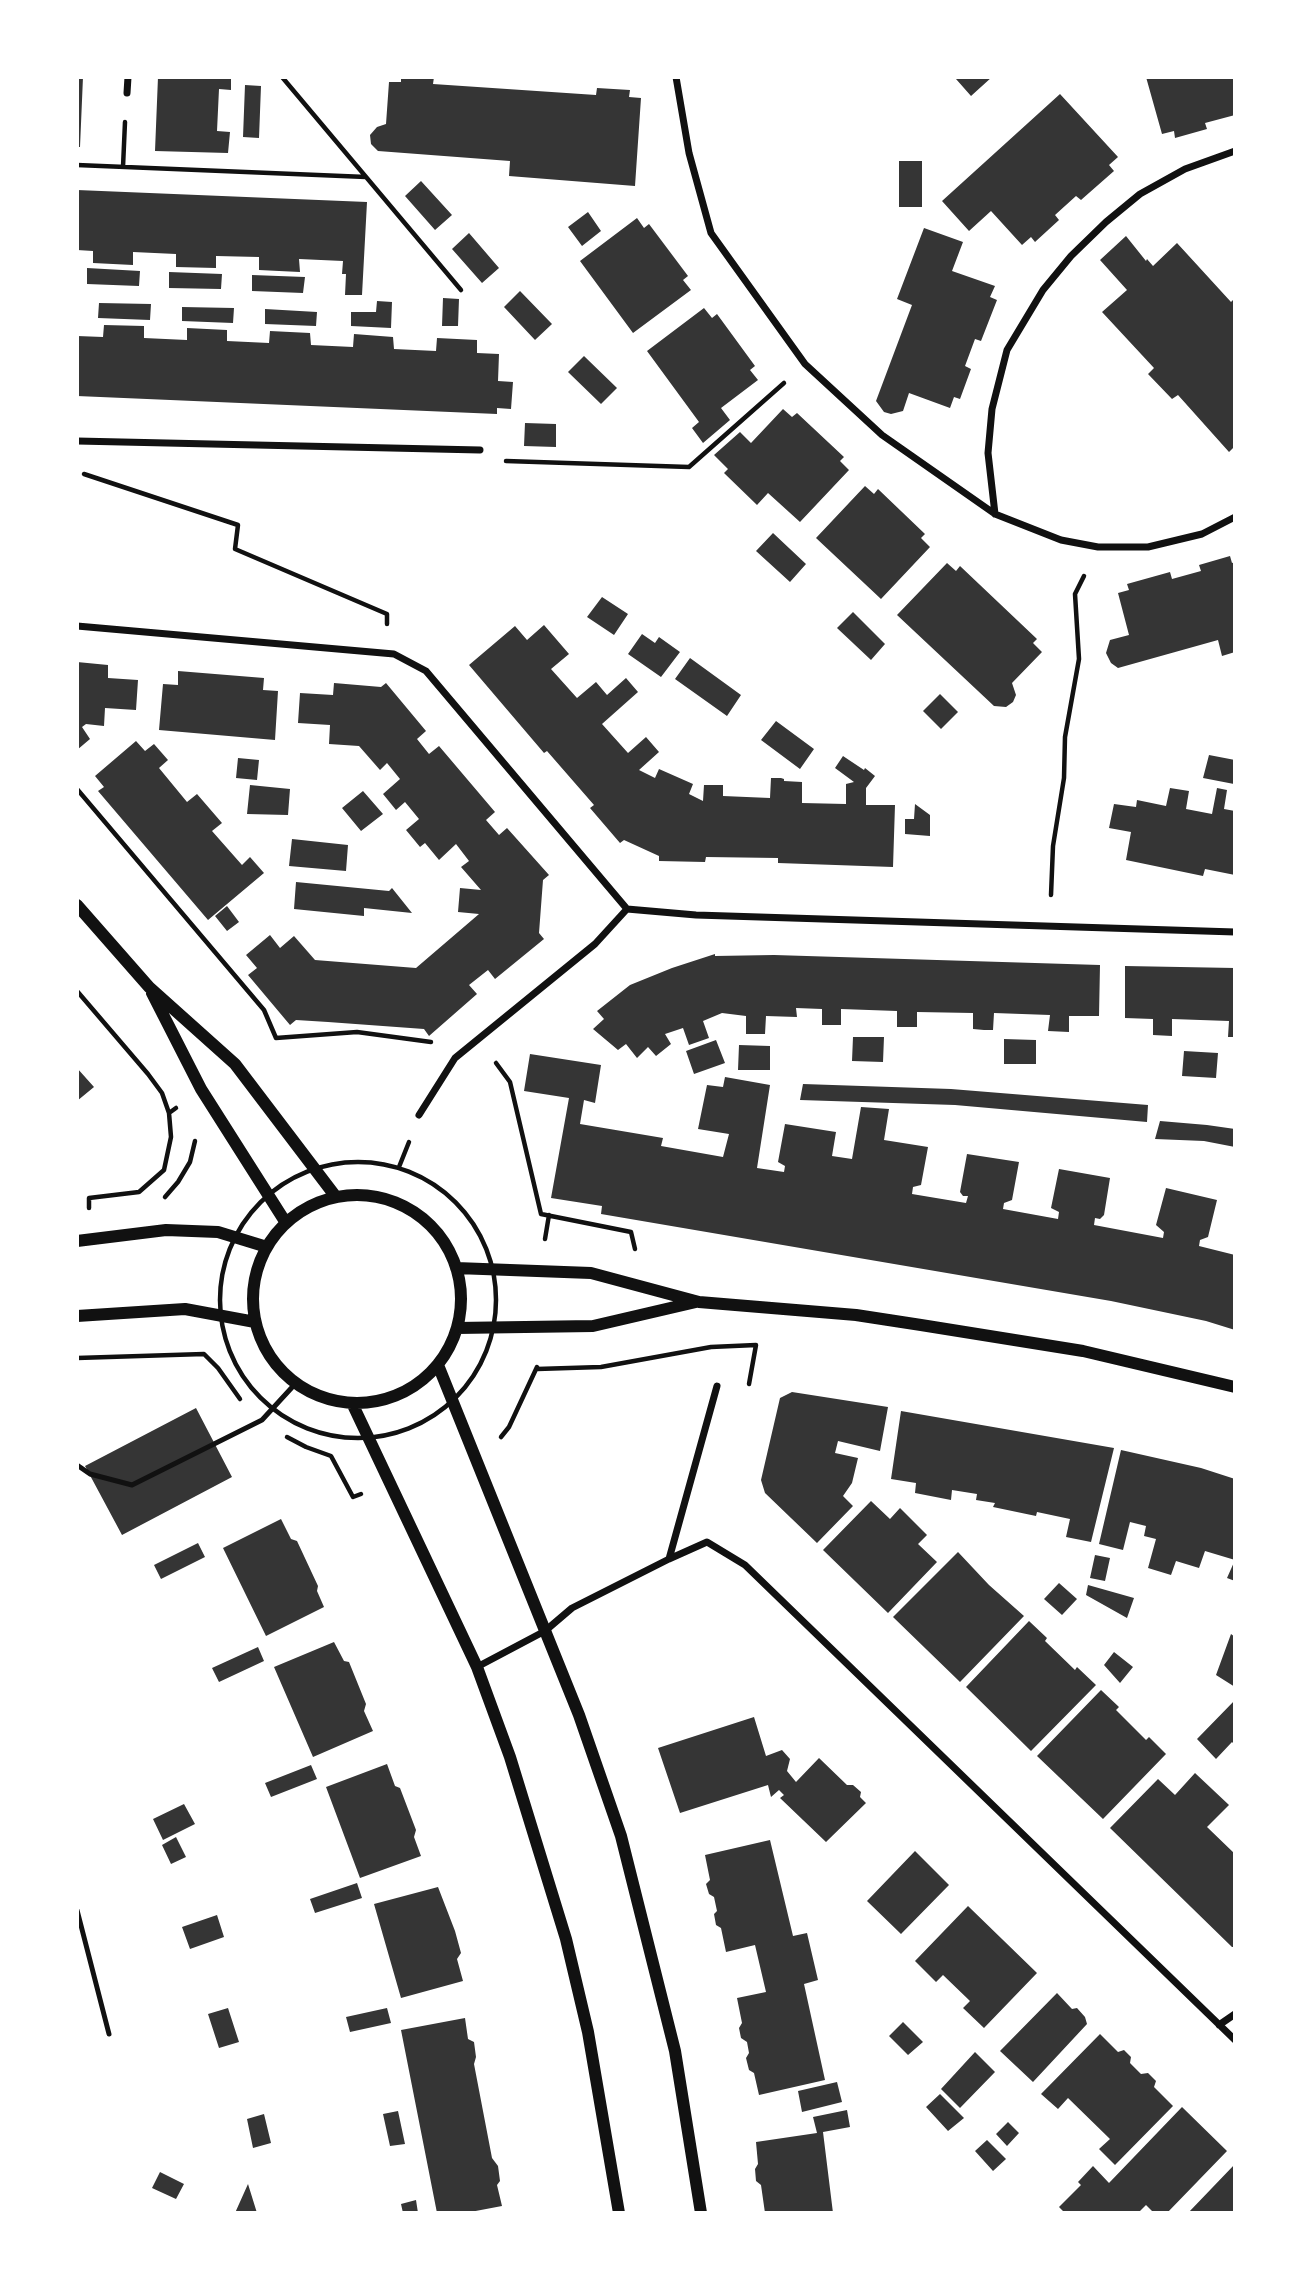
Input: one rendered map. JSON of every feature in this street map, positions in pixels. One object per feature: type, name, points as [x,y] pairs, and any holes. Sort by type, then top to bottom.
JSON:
[{"type":"street","points":[[127,93],[128,77]]},
{"type":"street","points":[[676,77],[689,153],[711,233],[805,365],[882,435],[995,514],[1061,540],[1098,547],[1148,547],[1202,534],[1235,517]]},
{"type":"street","points":[[995,514],[988,453],[992,409],[1007,350],[1043,290],[1071,256],[1140,194],[1185,169],[1235,151]]},
{"type":"street","points":[[77,441],[480,450]]},
{"type":"street","points":[[77,626],[394,654],[426,671],[626,909],[709,915],[1235,932]]},
{"type":"street","points":[[77,905],[149,987],[235,1064],[336,1197]]},
{"type":"street","points":[[419,1115],[455,1058],[595,944],[626,909]]},
{"type":"street","points":[[149,987],[201,1089],[286,1223]]},
{"type":"street","points":[[362,1195],[386,1199],[410,1210],[430,1225],[446,1245],[456,1268],[460,1298],[457,1328],[449,1348],[438,1365],[420,1382],[399,1394],[376,1402],[352,1404],[313,1394],[296,1384],[278,1367],[264,1346],[255,1322],[254,1283],[267,1247],[286,1223],[309,1207],[336,1197],[362,1195]]},
{"type":"street","points":[[77,1241],[166,1230],[218,1232],[267,1247]]},
{"type":"street","points":[[456,1268],[592,1273],[699,1302],[856,1315],[934,1327],[1083,1351],[1235,1387]]},
{"type":"street","points":[[457,1328],[593,1326],[699,1302]]},
{"type":"street","points":[[77,1316],[186,1309],[255,1322]]},
{"type":"street","points":[[438,1365],[579,1715],[621,1836],[674,2051],[701,2213]]},
{"type":"street","points":[[668,1559],[717,1386]]},
{"type":"street","points":[[352,1404],[477,1667],[510,1757],[566,1939],[588,2032],[620,2213]]},
{"type":"street","points":[[477,1667],[545,1631],[572,1608],[668,1559],[708,1542],[745,1565],[1235,2040]]},
{"type":"street","points":[[1219,2025],[1235,2014]]},
{"type":"lane","points":[[77,1465],[90,1474],[132,1485],[262,1420],[296,1384]]},
{"type":"lane","points":[[77,1910],[108,2034]]},
{"type":"path","points":[[282,77],[461,290]]},
{"type":"path","points":[[123,167],[127,93]]},
{"type":"path","points":[[77,165],[366,177]]},
{"type":"path","points":[[480,450],[496,461],[689,467],[805,365]]},
{"type":"path","points":[[77,471],[238,525],[235,549],[387,614]]},
{"type":"path","points":[[1051,892],[1053,846],[1064,778],[1065,737],[1079,659],[1075,594],[1098,547]]},
{"type":"path","points":[[77,789],[264,1010],[276,1038],[357,1032],[433,1043],[455,1058]]},
{"type":"path","points":[[77,990],[148,1074],[162,1093],[169,1112]]},
{"type":"path","points":[[479,1040],[510,1082],[541,1214],[631,1232],[635,1249]]},
{"type":"path","points":[[161,1203],[190,1162],[196,1136]]},
{"type":"path","points":[[351,1161],[399,1167],[445,1191],[479,1231],[494,1269],[494,1328],[482,1361],[467,1385],[452,1401],[428,1420],[399,1432],[368,1438],[338,1437],[303,1427],[273,1409],[246,1382],[228,1348],[221,1315],[222,1275],[235,1237],[249,1214],[267,1195],[289,1179],[314,1168],[351,1161]]},
{"type":"path","points":[[544,1243],[549,1215]]},
{"type":"path","points":[[472,1449],[500,1437],[509,1427],[537,1369],[542,1350],[542,1328]]},
{"type":"path","points":[[537,1369],[601,1367],[711,1347],[756,1346]]},
{"type":"path","points":[[77,1358],[129,1357]]},
{"type":"building","points":[[77,77],[83,77],[80,147],[77,147]]},
{"type":"building","points":[[158,77],[231,77],[231,90],[219,89],[217,131],[230,132],[228,153],[155,151]]},
{"type":"building","points":[[401,77],[434,77],[433,84],[596,95],[597,88],[630,90],[629,97],[641,98],[635,186],[509,176],[510,161],[378,151],[371,144],[370,135],[377,127],[386,124],[389,82],[401,82]]},
{"type":"building","points":[[992,77],[971,96],[956,79]]},
{"type":"building","points":[[1146,77],[1235,77],[1235,115],[1205,123],[1207,129],[1175,138],[1174,131],[1162,134]]},
{"type":"building","points":[[245,85],[261,86],[259,138],[243,137]]},
{"type":"building","points":[[1060,94],[1118,157],[1109,165],[1114,171],[1081,200],[1076,196],[1055,215],[1059,220],[1035,242],[1031,237],[1022,245],[991,211],[969,231],[942,201]]},
{"type":"building","points":[[899,161],[922,161],[922,207],[899,207]]},
{"type":"building","points":[[421,181],[452,215],[435,230],[405,196]]},
{"type":"building","points":[[77,190],[367,202],[362,295],[345,295],[346,274],[342,274],[343,261],[299,259],[300,272],[259,270],[259,257],[216,256],[216,268],[176,267],[176,254],[133,252],[133,265],[93,263],[93,251],[77,250]]},
{"type":"building","points":[[588,212],[601,231],[582,246],[568,227]]},
{"type":"building","points":[[637,218],[644,228],[649,224],[688,276],[683,280],[691,290],[633,333],[580,261]]},
{"type":"building","points":[[924,228],[963,242],[952,271],[995,286],[990,297],[997,300],[981,341],[975,339],[965,366],[971,369],[960,399],[954,397],[950,408],[909,393],[903,411],[891,414],[884,412],[876,401],[912,305],[897,299]]},
{"type":"building","points":[[469,233],[499,268],[482,283],[452,249]]},
{"type":"building","points":[[1126,236],[1153,266],[1177,243],[1231,302],[1235,298],[1235,446],[1229,452],[1178,395],[1172,399],[1148,374],[1154,368],[1102,312],[1127,290],[1100,260]]},
{"type":"building","points":[[87,268],[140,271],[139,286],[87,284]]},
{"type":"building","points":[[169,272],[222,274],[221,289],[169,288]]},
{"type":"building","points":[[252,275],[305,277],[303,293],[252,291]]},
{"type":"building","points":[[520,291],[552,324],[535,340],[504,307]]},
{"type":"building","points":[[443,298],[459,299],[458,326],[442,326]]},
{"type":"building","points":[[377,301],[392,302],[391,328],[351,326],[351,312],[376,312]]},
{"type":"building","points":[[99,303],[151,304],[150,320],[98,318]]},
{"type":"building","points":[[182,307],[234,308],[233,323],[182,321]]},
{"type":"building","points":[[704,308],[712,318],[717,314],[755,366],[750,370],[758,380],[721,408],[730,420],[703,443],[692,428],[699,422],[647,351]]},
{"type":"building","points":[[265,309],[317,312],[316,326],[265,324]]},
{"type":"building","points":[[104,325],[144,326],[144,338],[187,340],[187,328],[227,330],[227,341],[269,343],[270,331],[310,333],[311,345],[353,347],[354,334],[393,337],[394,349],[436,351],[437,338],[477,340],[477,353],[499,354],[498,381],[513,382],[511,409],[497,408],[497,414],[77,396],[77,336],[103,337]]},
{"type":"building","points":[[584,356],[617,388],[601,404],[568,372]]},
{"type":"building","points":[[783,409],[792,417],[797,413],[844,457],[840,461],[849,470],[800,522],[768,493],[757,505],[724,473],[728,469],[714,455],[740,432],[751,443]]},
{"type":"building","points":[[525,423],[556,424],[556,447],[524,446]]},
{"type":"building","points":[[865,486],[874,494],[878,489],[925,534],[921,538],[930,547],[881,599],[816,538]]},
{"type":"building","points":[[773,533],[806,564],[790,582],[756,551]]},
{"type":"building","points":[[1230,556],[1232,563],[1235,562],[1235,652],[1222,656],[1218,640],[1118,668],[1111,663],[1106,653],[1110,640],[1129,635],[1118,593],[1129,590],[1127,584],[1170,572],[1172,579],[1201,571],[1199,565]]},
{"type":"building","points":[[947,563],[956,571],[960,566],[1037,639],[1033,643],[1042,652],[1012,683],[1016,695],[1013,702],[1006,707],[994,706],[897,615]]},
{"type":"building","points":[[602,597],[628,614],[614,635],[587,617]]},
{"type":"building","points":[[853,612],[885,644],[871,660],[837,628]]},
{"type":"building","points":[[544,625],[569,654],[551,669],[577,698],[596,682],[607,695],[626,678],[638,692],[602,724],[628,753],[646,737],[659,752],[639,770],[655,778],[659,769],[693,784],[689,794],[703,801],[704,785],[723,785],[723,796],[770,798],[771,778],[781,778],[784,781],[802,782],[802,803],[846,804],[846,784],[854,782],[835,768],[843,756],[864,770],[865,768],[875,776],[866,788],[866,805],[895,805],[893,867],[778,863],[778,858],[706,857],[705,862],[659,861],[659,856],[624,840],[620,843],[590,808],[594,805],[547,751],[544,753],[469,665],[515,626],[527,640]]},
{"type":"building","points":[[642,634],[655,643],[659,637],[680,652],[661,677],[628,654]]},
{"type":"building","points":[[690,658],[741,695],[727,716],[675,679]]},
{"type":"building","points":[[77,662],[108,665],[108,678],[138,680],[136,710],[105,708],[104,726],[86,724],[82,727],[90,739],[77,750]]},
{"type":"building","points":[[178,671],[264,678],[263,690],[278,691],[275,740],[159,730],[163,684],[178,685]]},
{"type":"building","points":[[334,683],[381,687],[386,683],[426,731],[417,739],[429,754],[439,746],[495,812],[486,820],[499,835],[507,828],[549,875],[543,880],[539,933],[544,939],[495,979],[488,970],[469,985],[477,994],[429,1036],[424,1029],[296,1020],[290,1025],[248,975],[257,968],[246,955],[270,935],[280,948],[294,936],[315,960],[416,968],[479,914],[458,912],[460,888],[481,890],[461,867],[469,861],[456,844],[439,860],[425,843],[420,847],[406,830],[419,819],[405,802],[396,810],[383,794],[400,779],[387,763],[380,770],[359,746],[329,744],[330,725],[298,723],[300,693],[333,695]]},
{"type":"building","points":[[940,694],[958,712],[941,729],[923,711]]},
{"type":"building","points":[[776,721],[814,749],[800,769],[761,740]]},
{"type":"building","points":[[136,741],[145,751],[154,744],[168,760],[159,768],[187,802],[197,794],[222,823],[212,831],[242,865],[250,857],[264,873],[208,920],[98,791],[104,787],[95,776]]},
{"type":"building","points":[[1209,755],[1235,760],[1234,784],[1203,778]]},
{"type":"building","points":[[238,758],[259,760],[257,780],[236,778]]},
{"type":"building","points":[[250,785],[290,789],[288,815],[247,814]]},
{"type":"building","points":[[1170,788],[1189,791],[1186,809],[1212,814],[1217,788],[1227,790],[1224,809],[1235,811],[1235,875],[1205,869],[1203,876],[1126,860],[1131,832],[1109,828],[1114,804],[1136,807],[1137,800],[1166,806]]},
{"type":"building","points":[[363,791],[383,814],[361,831],[342,808]]},
{"type":"building","points":[[915,804],[930,815],[930,836],[905,834],[905,819],[914,819]]},
{"type":"building","points":[[292,839],[348,845],[346,871],[289,866]]},
{"type":"building","points":[[296,882],[389,891],[392,888],[412,913],[364,908],[364,916],[294,909]]},
{"type":"building","points":[[227,906],[239,922],[227,931],[215,916]]},
{"type":"building","points":[[715,954],[1100,965],[1099,1016],[1069,1016],[1069,1032],[1048,1031],[1050,1015],[994,1013],[993,1030],[984,1030],[973,1029],[973,1013],[917,1012],[917,1027],[897,1027],[897,1011],[841,1009],[841,1025],[822,1025],[822,1009],[796,1008],[797,1017],[766,1016],[765,1034],[746,1034],[746,1016],[722,1013],[703,1021],[709,1038],[689,1045],[683,1028],[665,1034],[671,1044],[656,1056],[648,1047],[637,1058],[626,1044],[618,1050],[593,1029],[604,1019],[597,1011],[630,985]]},
{"type":"building","points":[[1125,966],[1235,968],[1235,1037],[1228,1037],[1229,1021],[1172,1019],[1172,1036],[1153,1035],[1153,1019],[1125,1018]]},
{"type":"building","points":[[853,1037],[884,1037],[883,1062],[852,1061]]},
{"type":"building","points":[[1004,1039],[1036,1040],[1036,1064],[1004,1064]]},
{"type":"building","points":[[716,1040],[725,1063],[694,1074],[686,1051]]},
{"type":"building","points":[[739,1045],[770,1046],[770,1070],[738,1070]]},
{"type":"building","points":[[1184,1051],[1218,1053],[1216,1078],[1182,1076]]},
{"type":"building","points":[[530,1054],[601,1065],[595,1103],[584,1100],[580,1124],[663,1138],[661,1146],[723,1157],[729,1134],[698,1129],[707,1085],[723,1087],[725,1077],[770,1085],[757,1168],[784,1172],[785,1166],[778,1162],[785,1124],[836,1132],[832,1156],[852,1159],[861,1107],[889,1109],[884,1140],[928,1147],[921,1185],[913,1187],[912,1194],[966,1203],[968,1196],[963,1196],[960,1192],[967,1154],[1019,1162],[1012,1200],[1004,1203],[1003,1209],[1058,1219],[1059,1212],[1051,1208],[1059,1169],[1110,1178],[1104,1215],[1100,1219],[1095,1218],[1094,1225],[1163,1238],[1164,1232],[1156,1225],[1166,1188],[1217,1200],[1208,1237],[1200,1240],[1199,1246],[1235,1255],[1235,1330],[1206,1321],[1111,1301],[601,1214],[602,1206],[551,1198],[569,1098],[524,1091]]},
{"type":"building","points":[[77,1068],[94,1087],[77,1101]]},
{"type":"building","points":[[803,1084],[951,1089],[1148,1105],[1147,1122],[955,1105],[800,1100]]},
{"type":"building","points":[[1160,1121],[1235,1129],[1235,1147],[1204,1141],[1155,1139]]},
{"type":"building","points":[[792,1392],[888,1407],[880,1451],[838,1441],[835,1453],[858,1458],[852,1483],[843,1496],[853,1506],[817,1543],[765,1493],[761,1480],[780,1398]]},
{"type":"building","points":[[196,1408],[232,1477],[122,1535],[85,1466]]},
{"type":"building","points":[[901,1411],[1114,1448],[1091,1542],[1066,1537],[1070,1519],[1037,1512],[1036,1516],[993,1507],[995,1503],[976,1500],[977,1494],[952,1490],[951,1500],[915,1493],[916,1483],[891,1479]]},
{"type":"building","points":[[1121,1450],[1201,1468],[1235,1479],[1235,1560],[1205,1551],[1199,1568],[1176,1561],[1171,1575],[1148,1568],[1156,1539],[1144,1536],[1146,1526],[1130,1522],[1123,1550],[1099,1544]]},
{"type":"building","points":[[871,1501],[890,1519],[900,1508],[927,1535],[918,1544],[937,1562],[888,1613],[823,1550]]},
{"type":"building","points":[[281,1519],[291,1539],[297,1541],[318,1586],[317,1591],[324,1607],[266,1636],[223,1548]]},
{"type":"building","points":[[198,1543],[205,1557],[161,1579],[154,1565]]},
{"type":"building","points":[[958,1552],[989,1585],[1024,1616],[960,1682],[893,1617]]},
{"type":"building","points":[[1095,1555],[1110,1558],[1105,1581],[1090,1578]]},
{"type":"building","points":[[1235,1560],[1235,1581],[1227,1578]]},
{"type":"building","points":[[1059,1583],[1077,1599],[1062,1615],[1044,1599]]},
{"type":"building","points":[[1088,1585],[1134,1598],[1127,1618],[1086,1595]]},
{"type":"building","points":[[1029,1621],[1075,1670],[1077,1667],[1096,1685],[1031,1751],[966,1687]]},
{"type":"building","points":[[1231,1634],[1235,1637],[1235,1687],[1216,1675]]},
{"type":"building","points":[[334,1642],[344,1661],[349,1662],[366,1704],[364,1711],[373,1731],[313,1757],[274,1667]]},
{"type":"building","points":[[258,1647],[264,1661],[219,1682],[212,1668]]},
{"type":"building","points":[[1114,1652],[1133,1667],[1120,1683],[1104,1665]]},
{"type":"building","points":[[1101,1690],[1119,1707],[1116,1710],[1146,1740],[1149,1737],[1166,1754],[1103,1819],[1037,1756]]},
{"type":"building","points":[[1235,1700],[1235,1745],[1232,1742],[1216,1759],[1197,1739]]},
{"type":"building","points":[[754,1717],[766,1756],[782,1750],[790,1759],[787,1771],[796,1782],[819,1758],[847,1785],[853,1785],[861,1792],[860,1797],[866,1803],[826,1842],[780,1798],[784,1795],[779,1790],[771,1797],[768,1785],[680,1813],[658,1748]]},
{"type":"building","points":[[387,1764],[395,1786],[400,1788],[416,1830],[414,1837],[421,1856],[360,1878],[326,1787]]},
{"type":"building","points":[[311,1765],[317,1779],[271,1797],[265,1783]]},
{"type":"building","points":[[1195,1773],[1229,1805],[1207,1827],[1235,1854],[1235,1947],[1110,1828],[1158,1779],[1175,1795]]},
{"type":"building","points":[[184,1804],[195,1824],[163,1840],[153,1819]]},
{"type":"building","points":[[176,1837],[186,1857],[171,1864],[162,1845]]},
{"type":"building","points":[[770,1840],[793,1936],[807,1933],[818,1980],[804,1984],[825,2080],[759,2095],[754,2073],[749,2070],[746,2058],[749,2053],[747,2042],[741,2038],[739,2028],[742,2023],[737,1998],[766,1992],[755,1945],[726,1952],[721,1928],[716,1925],[714,1897],[709,1894],[706,1884],[710,1880],[705,1855]]},
{"type":"building","points":[[915,1851],[949,1885],[901,1934],[867,1901]]},
{"type":"building","points":[[357,1883],[362,1898],[315,1913],[310,1899]]},
{"type":"building","points":[[438,1887],[461,1953],[457,1959],[463,1981],[401,1998],[374,1904]]},
{"type":"building","points":[[968,1906],[1037,1973],[984,2028],[963,2008],[970,2001],[943,1975],[936,1982],[915,1961]]},
{"type":"building","points":[[217,1915],[224,1937],[190,1949],[182,1927]]},
{"type":"building","points":[[1057,1993],[1072,2009],[1077,2008],[1087,2024],[1033,2082],[1000,2051]]},
{"type":"building","points":[[228,2008],[239,2042],[219,2048],[208,2014]]},
{"type":"building","points":[[387,2008],[391,2023],[350,2032],[346,2017]]},
{"type":"building","points":[[465,2018],[468,2039],[474,2042],[474,2064],[492,2158],[498,2166],[500,2181],[497,2185],[502,2206],[465,2213],[437,2213],[401,2030]]},
{"type":"building","points":[[903,2022],[923,2042],[908,2055],[889,2036]]},
{"type":"building","points":[[1100,2034],[1118,2052],[1124,2050],[1131,2057],[1130,2063],[1141,2074],[1148,2073],[1156,2081],[1154,2087],[1173,2106],[1115,2165],[1099,2149],[1110,2139],[1068,2098],[1058,2109],[1041,2094]]},
{"type":"building","points":[[975,2052],[995,2072],[960,2108],[941,2089]]},
{"type":"building","points":[[837,2082],[842,2102],[802,2112],[798,2091]]},
{"type":"building","points":[[940,2094],[964,2118],[948,2131],[926,2107]]},
{"type":"building","points":[[1182,2107],[1227,2151],[1167,2213],[1154,2213],[1146,2205],[1138,2213],[1065,2213],[1059,2207],[1081,2185],[1078,2182],[1093,2166],[1109,2183]]},
{"type":"building","points":[[847,2110],[850,2127],[823,2132],[833,2213],[765,2213],[761,2185],[756,2181],[756,2142],[817,2133],[813,2117]]},
{"type":"building","points":[[398,2111],[405,2144],[390,2146],[383,2114]]},
{"type":"building","points":[[264,2114],[271,2143],[253,2148],[247,2119]]},
{"type":"building","points":[[1008,2122],[1019,2133],[1007,2146],[996,2134]]},
{"type":"building","points":[[987,2140],[1006,2159],[993,2171],[975,2151]]},
{"type":"building","points":[[1235,2164],[1235,2213],[1188,2213]]},
{"type":"building","points":[[160,2172],[184,2184],[176,2199],[152,2188]]},
{"type":"building","points":[[248,2184],[257,2213],[235,2213]]},
{"type":"building","points":[[416,2200],[418,2213],[403,2213],[401,2204]]}]
